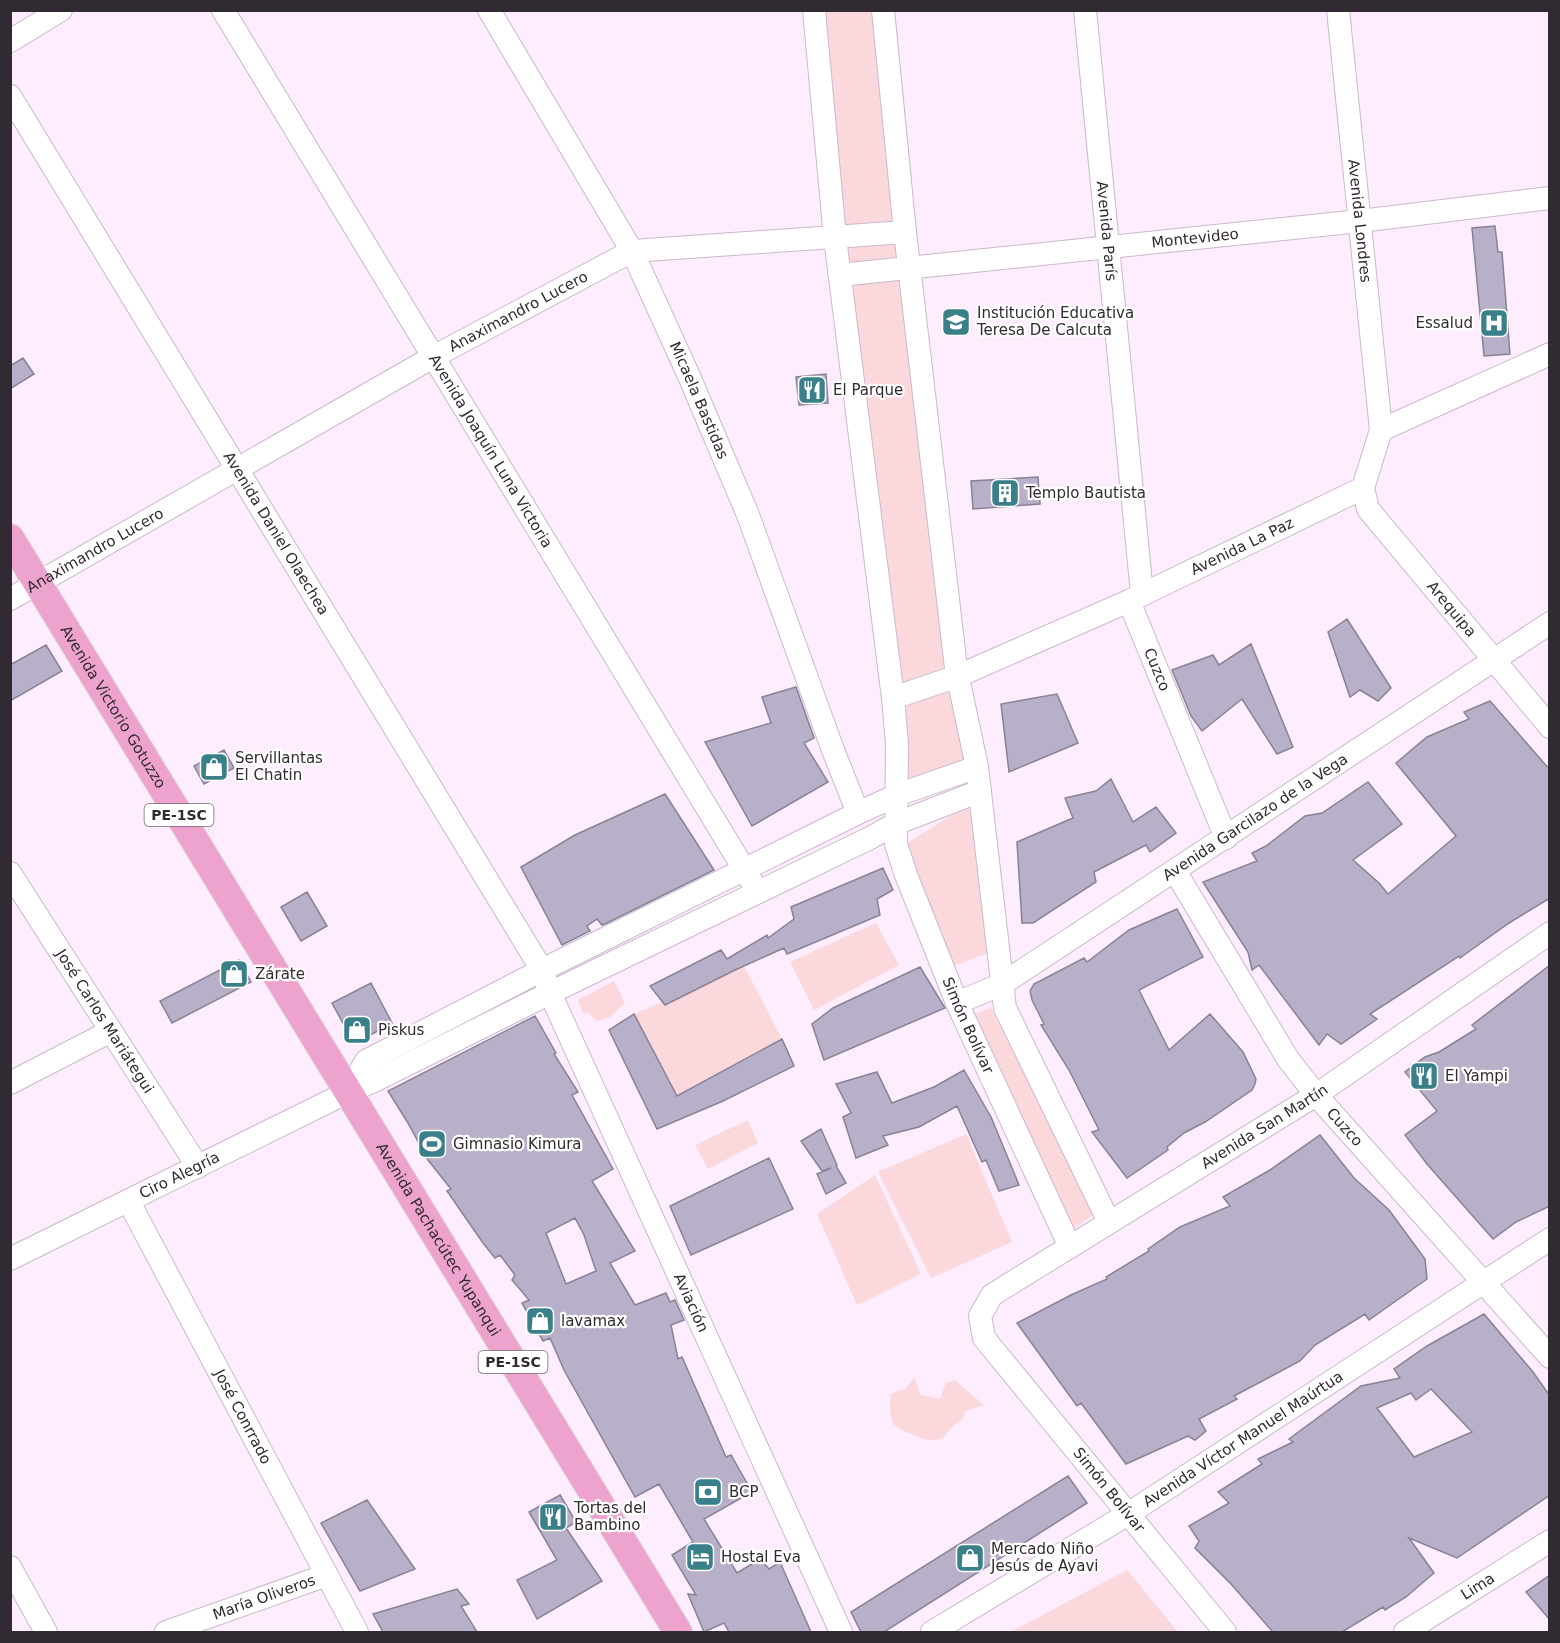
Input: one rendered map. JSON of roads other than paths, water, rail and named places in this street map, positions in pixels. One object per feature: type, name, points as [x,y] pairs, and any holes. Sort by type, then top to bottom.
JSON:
[{"type":"main road","name":"Avenida Victorio Gotuzzo","points":[[10,538],[348,1092]]},
{"type":"main road","name":"Avenida Pachacútec Yupanqui","points":[[348,1092],[678,1632]]},
{"type":"street","points":[[10,41],[61,10]]},
{"type":"street","name":"Avenida Joaquín Luna Victoria","points":[[223,10],[758,892]]},
{"type":"street","name":"Micaela Bastidas","points":[[489,10],[632,251],[689,376],[748,515],[858,813]]},
{"type":"street","name":"Simón Bolívar","points":[[814,10],[835,238],[893,698],[897,795],[896,844],[957,1003],[1070,1247]]},
{"type":"street","points":[[883,10],[904,232],[958,676],[977,767],[1005,1008],[1109,1222]]},
{"type":"street","name":"Avenida París","points":[[1085,10],[1110,247],[1136,597]]},
{"type":"street","name":"Avenida Londres","points":[[1338,10],[1381,430]]},
{"type":"street","name":"Avenida Daniel Olaechea","points":[[10,96],[542,970]]},
{"type":"street","name":"Montevideo","points":[[840,275],[1360,221],[1550,198]]},
{"type":"street","name":"Anaximandro Lucero","points":[[10,599],[433,357],[632,251],[904,232]]},
{"type":"street","points":[[1363,488],[1381,430],[1550,354]]},
{"type":"street","name":"Avenida La Paz","points":[[893,698],[958,676],[1136,597],[1363,488]]},
{"type":"street","name":"Arequipa","points":[[1363,488],[1368,509],[1550,726]]},
{"type":"street","name":"Cuzco","points":[[1136,597],[1226,838]]},
{"type":"street","name":"Avenida Garcilazo de la Vega","points":[[957,1003],[1002,984],[1550,623]]},
{"type":"street","points":[[348,1092],[366,1061],[542,970],[858,813],[897,795],[977,767]]},
{"type":"street","name":"Ciro Alegría","points":[[10,1259],[895,824],[980,792]]},
{"type":"street","name":"Cuzco","points":[[1175,871],[1288,1059],[1316,1095],[1550,1357]]},
{"type":"street","name":"José Carlos Mariátegui","points":[[10,873],[198,1167]]},
{"type":"street","name":"Avenida San Martín","points":[[980,1316],[992,1295],[1316,1095],[1550,933]]},
{"type":"street","name":"Aviación","points":[[542,970],[550,993],[842,1632]]},
{"type":"street","points":[[10,1083],[111,1031]]},
{"type":"street","name":"José Conrrado","points":[[129,1202],[357,1632]]},
{"type":"street","name":"Avenida Víctor Manuel Maúrtua","points":[[932,1632],[1128,1514],[1550,1239]]},
{"type":"street","name":"Simón Bolívar","points":[[980,1316],[984,1338],[1225,1632]]},
{"type":"street","name":"Lima","points":[[1405,1632],[1550,1541]]},
{"type":"street","points":[[10,1567],[46,1632]]},
{"type":"street","name":"María Oliveros","points":[[166,1632],[327,1575]]},
{"type":"place","name":"Institución Educativa Teresa De Calcuta","points":[[956,322]]},
{"type":"place","name":"Essalud","points":[[1494,323]]},
{"type":"place","name":"El Parque","points":[[812,390]]},
{"type":"place","name":"Templo Bautista","points":[[1005,493]]},
{"type":"place","name":"Servillantas El Chatin","points":[[214,767]]},
{"type":"place","name":"Zárate","points":[[234,974]]},
{"type":"place","name":"Piskus","points":[[357,1030]]},
{"type":"place","name":"El Yampi","points":[[1424,1076]]},
{"type":"place","name":"Gimnasio Kimura","points":[[432,1144]]},
{"type":"place","name":"lavamax","points":[[540,1321]]},
{"type":"place","name":"BCP","points":[[708,1492]]},
{"type":"place","name":"Tortas del Bambino","points":[[553,1517]]},
{"type":"place","name":"Hostal Eva","points":[[700,1557]]},
{"type":"place","name":"Mercado Niño Jesús de Ayavi","points":[[970,1558]]}]
